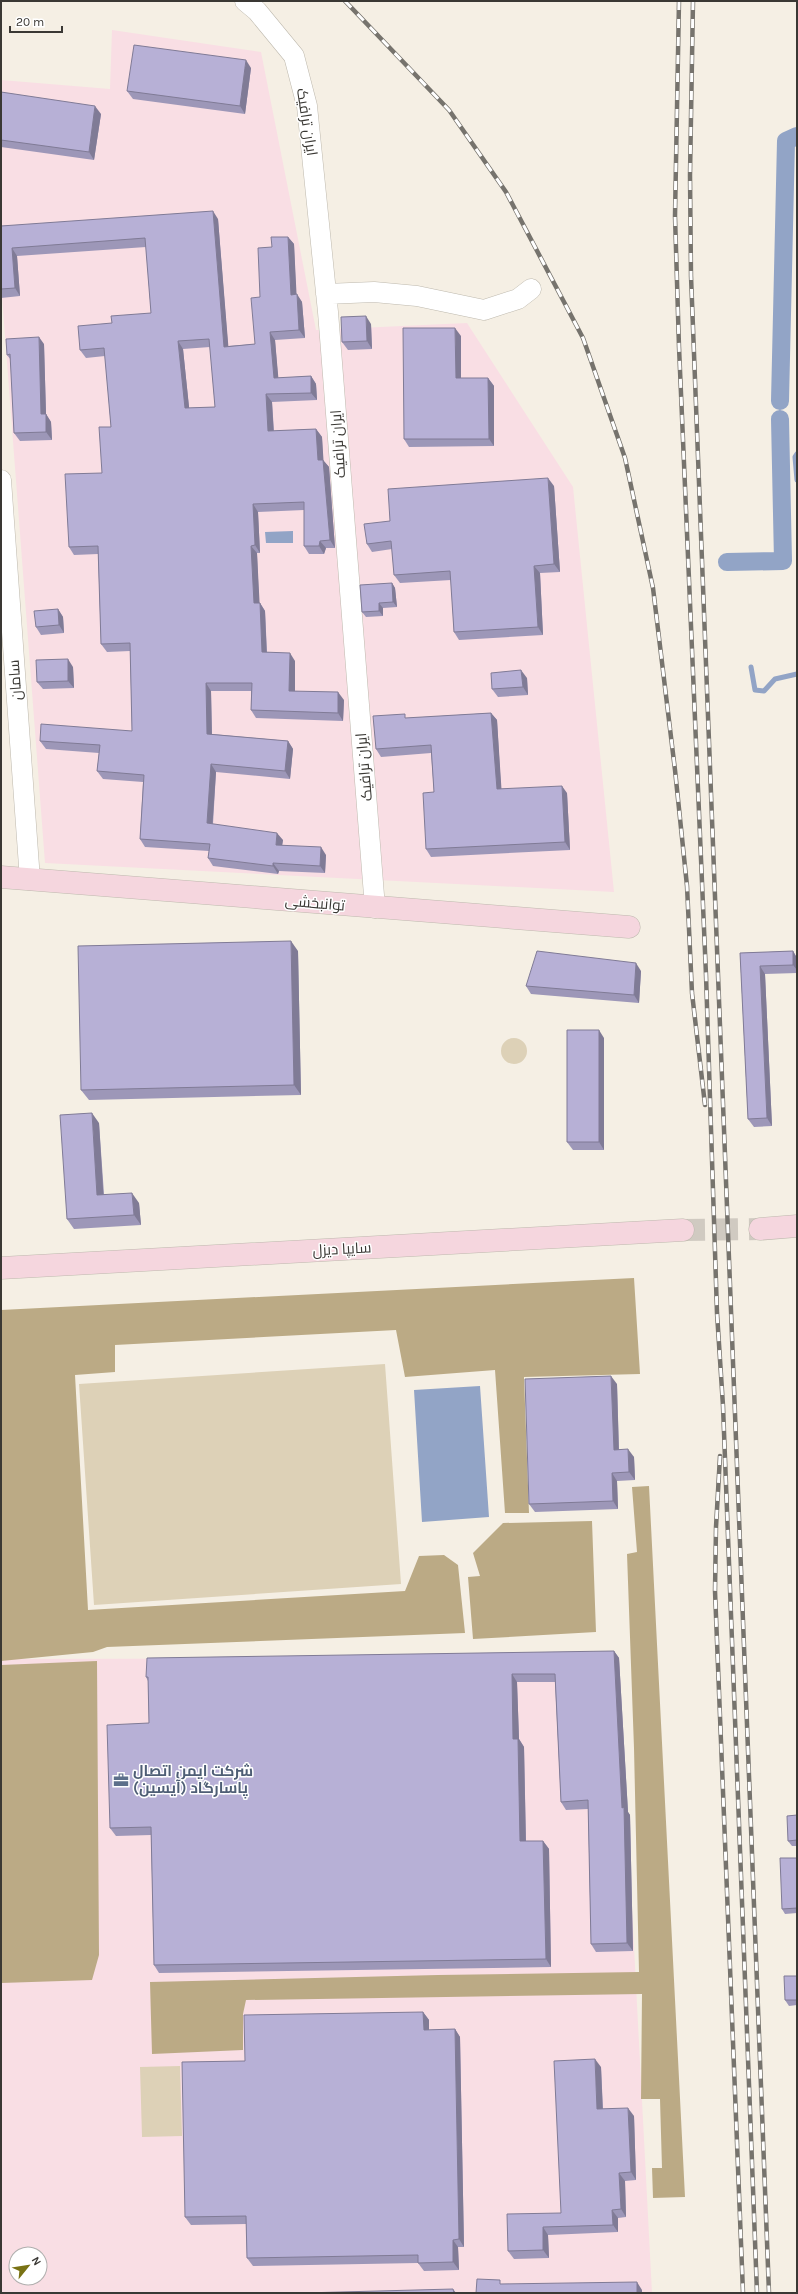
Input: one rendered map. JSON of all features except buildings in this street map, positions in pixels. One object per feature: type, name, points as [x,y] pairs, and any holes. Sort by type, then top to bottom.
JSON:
[{"type":"street","name":"ایران ترافیک","points":[[245,1],[257,11],[294,56],[307,106],[326,294],[375,908]]},
{"type":"street","points":[[326,294],[374,292],[417,296],[484,310],[518,299],[531,289]]},
{"type":"street","name":"سامان","points":[[1,480],[30,880]]},
{"type":"street","name":"توانبخشی","points":[[1,878],[629,927]]},
{"type":"street","points":[[760,1229],[797,1226]]},
{"type":"street","name":"سایپا دیزل","points":[[1,1268],[683,1230]]},
{"type":"shaded area","points":[[112,30],[261,52],[316,330],[467,323],[573,487],[614,892],[45,863],[1,283],[1,80],[110,89]]},
{"type":"shaded area","points":[[514,1038],[523,1042],[527,1051],[523,1060],[514,1064],[505,1060],[501,1051],[505,1042]]},
{"type":"shaded area","points":[[634,1278],[640,1374],[524,1377],[529,1513],[505,1513],[495,1370],[405,1377],[396,1330],[115,1345],[115,1372],[75,1375],[88,1610],[405,1591],[419,1556],[444,1555],[458,1565],[465,1633],[107,1647],[93,1652],[1,1661],[1,1310]]},
{"type":"shaded area","points":[[385,1364],[401,1584],[94,1605],[79,1384]]},
{"type":"shaded area","points":[[649,1486],[685,2197],[653,2198],[652,2168],[662,2168],[660,2099],[641,2099],[642,1994],[246,2000],[243,2014],[243,2050],[152,2054],[150,1982],[639,1972],[634,1748],[627,1554],[637,1552],[632,1487]]},
{"type":"shaded area","points":[[592,1521],[596,1632],[473,1639],[468,1577],[480,1576],[473,1553],[503,1523]]},
{"type":"shaded area","points":[[619,1658],[652,2293],[1,2293],[1,1659]]},
{"type":"shaded area","points":[[97,1661],[99,1955],[92,1980],[1,1983],[1,1665]]},
{"type":"shaded area","points":[[180,2066],[182,2136],[142,2137],[140,2067]]},
{"type":"water","points":[[293,531],[293,543],[266,543],[265,532]]},
{"type":"water","points":[[480,1386],[489,1517],[422,1522],[414,1390]]},
{"type":"waterway","points":[[780,401],[786,141],[797,136]]},
{"type":"waterway","points":[[727,562],[783,561],[780,419]]},
{"type":"waterway","points":[[797,454],[795,457],[797,480]]},
{"type":"waterway","points":[[751,667],[755,690],[764,691],[775,679],[797,674]]},
{"type":"tunnel","points":[[683,1230],[760,1229]]},
{"type":"railway","points":[[345,1],[449,110],[506,192],[583,338],[625,458],[653,588],[675,770],[687,886],[692,993],[705,1105]]},
{"type":"railway","points":[[679,1],[675,216],[679,347],[706,975],[717,1313],[723,1406],[757,2293]]},
{"type":"railway","points":[[693,1],[690,175],[691,276],[769,2293]]},
{"type":"railway","points":[[720,1456],[716,1527],[715,1591],[743,2293]]},
{"type":"place","name":"شرکت ایمن اتصال پاسارگاد (آیسین)","points":[[121,1780]]}]
